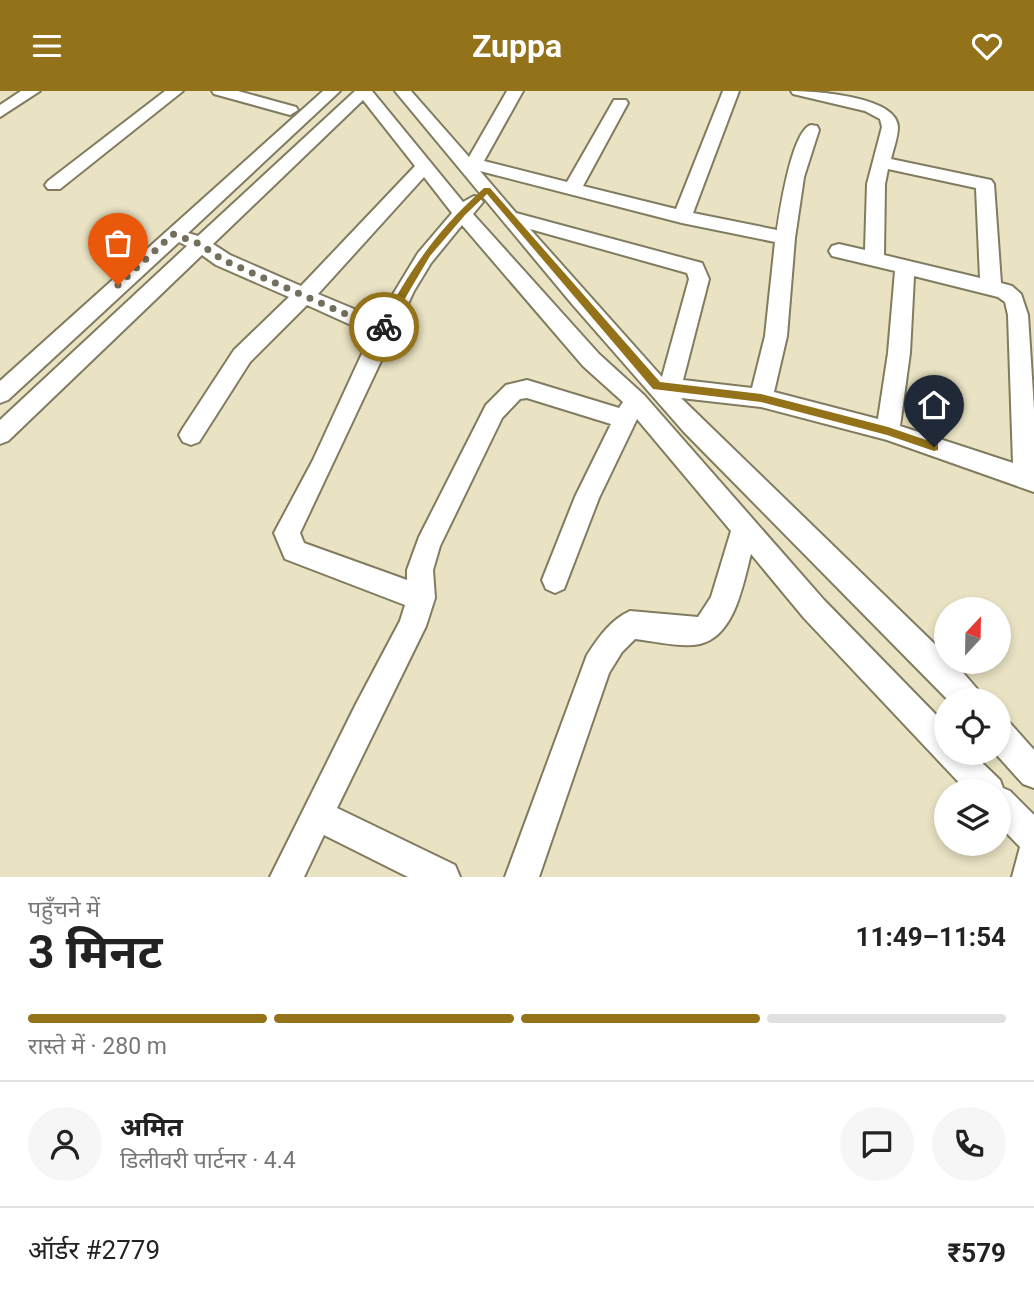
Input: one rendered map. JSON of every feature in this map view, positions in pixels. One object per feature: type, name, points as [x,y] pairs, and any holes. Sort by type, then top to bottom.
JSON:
[{"type":"street","points":[[0,112],[32,91]]},
{"type":"street","points":[[54,184],[175,91]]},
{"type":"street","points":[[220,91],[290,110]]},
{"type":"street","points":[[3,390],[332,91]]},
{"type":"street","points":[[0,434],[364,91],[462,213],[630,410],[745,527],[814,610],[934,735]]},
{"type":"street","points":[[403,91],[468,162],[487,190],[692,425],[957,688]]},
{"type":"street","points":[[468,162],[515,91]]},
{"type":"street","points":[[682,216],[731,91]]},
{"type":"street","points":[[799,91],[873,99],[887,117],[890,127],[876,184],[874,259]]},
{"type":"street","points":[[572,190],[620,103]]},
{"type":"street","points":[[761,398],[776,336],[786,259],[785,238],[795,177],[811,129]]},
{"type":"street","points":[[417,158],[468,162],[572,190],[785,238]]},
{"type":"street","points":[[191,435],[242,356],[304,296],[417,158]]},
{"type":"street","points":[[883,163],[984,176],[991,289]]},
{"type":"street","points":[[421,598],[294,551],[287,533],[326,457],[382,330],[415,270],[462,213],[487,190]]},
{"type":"street","points":[[510,217],[695,268],[699,279],[658,384],[630,410],[587,497],[555,580]]},
{"type":"street","points":[[173,234],[200,244],[223,260],[382,330]]},
{"type":"street","points":[[658,384],[761,398],[888,431],[1030,480],[1018,316],[1014,299],[1005,291],[839,251]]},
{"type":"street","points":[[888,431],[899,353],[905,267]]},
{"type":"street","points":[[287,877],[412,626],[421,598],[420,570],[428,545],[494,412],[514,391],[527,389],[630,410]]},
{"type":"street","points":[[522,877],[597,665],[612,642],[630,625],[692,631],[706,629],[717,617],[745,527]]},
{"type":"street","points":[[1011,747],[1034,773]]},
{"type":"street","points":[[963,765],[977,779]]},
{"type":"street","points":[[1011,814],[1034,838]]},
{"type":"street","points":[[317,815],[443,877]]},
{"type":"street","points":[[1029,877],[1034,852]]},
{"type":"way so far","points":[[118,285],[173,234],[200,244],[223,260],[304,296],[382,330],[384,327]]},
{"type":"route","points":[[384,327],[415,270],[427,254],[462,213],[487,190],[657,386],[761,398],[888,431],[934,447]]}]
